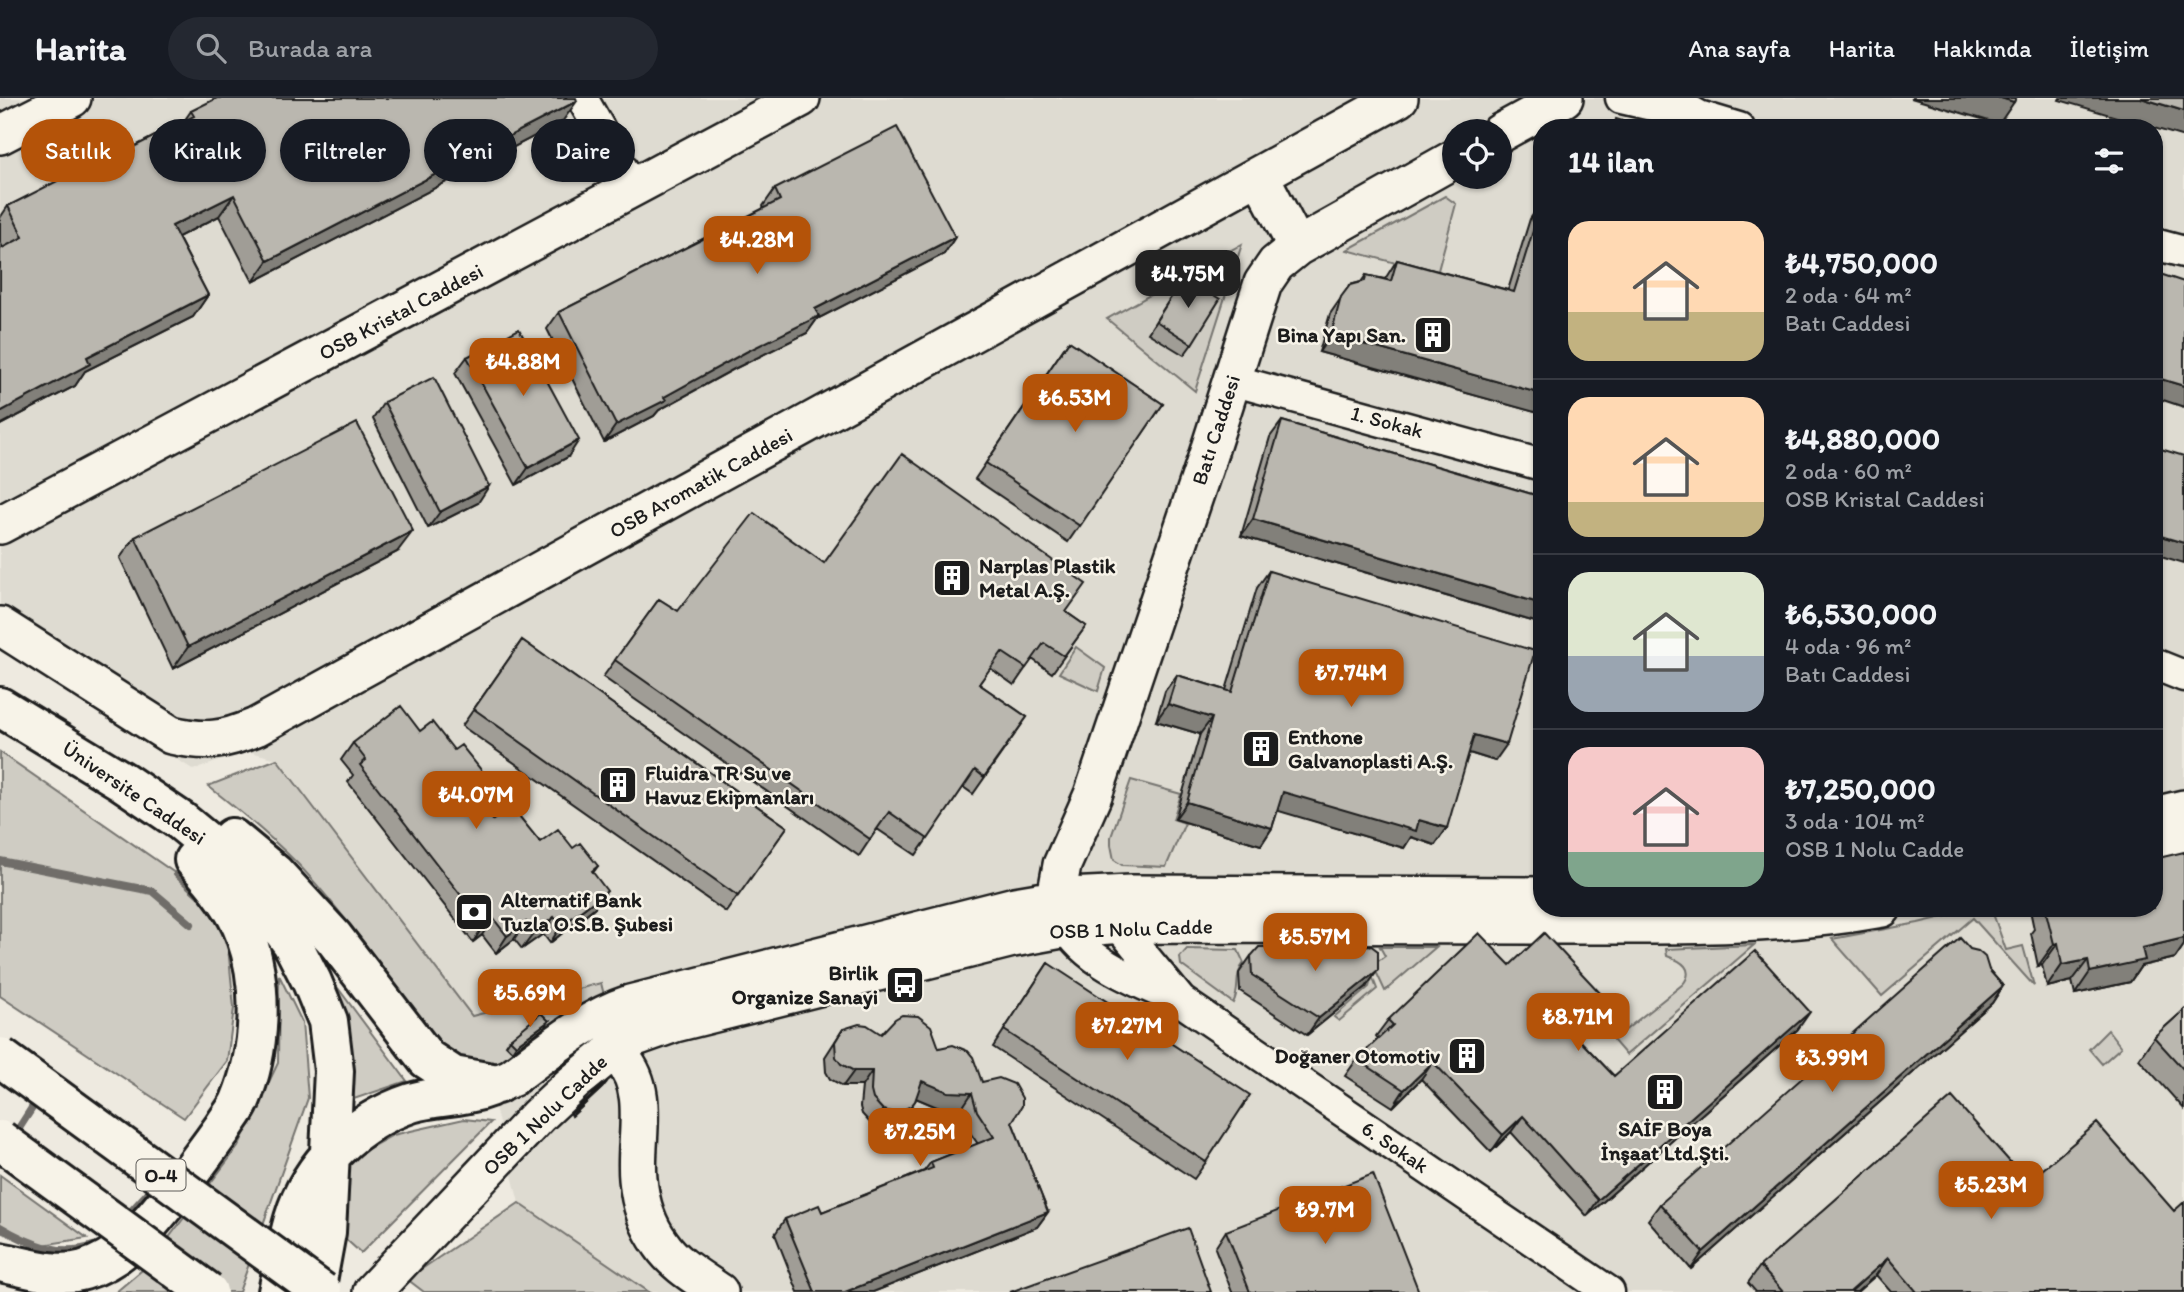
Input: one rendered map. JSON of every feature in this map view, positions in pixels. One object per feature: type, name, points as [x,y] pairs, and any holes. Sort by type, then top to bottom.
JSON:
[{"type":"main road","name":"Üniversite Caddesi","points":[[0,708],[122,781],[181,821],[220,853],[250,886],[292,943],[328,1021],[334,1071],[326,1232],[315,1292]]},
{"type":"main road","points":[[122,781],[219,827],[275,873],[334,938],[427,1059],[453,1076],[497,1084]]},
{"type":"main road","points":[[0,1263],[48,1272],[81,1271],[109,1261],[137,1238],[197,1166],[239,1103],[250,1070],[256,1037],[257,1006],[254,971],[245,934],[228,901],[203,868],[122,781]]},
{"type":"main road","name":"O-4","points":[[0,1057],[322,1292]]},
{"type":"main road","name":"OSB 1 Nolu Cadde","points":[[278,1292],[295,1217],[308,1187],[330,1154],[351,1134],[412,1103],[470,1094],[497,1084]]},
{"type":"main road","points":[[0,1140],[208,1292]]},
{"type":"main road","points":[[0,1263],[45,1292]]},
{"type":"street","points":[[0,135],[72,98]]},
{"type":"street","points":[[582,98],[633,188]]},
{"type":"street","name":"OSB Kristal Caddesi","points":[[0,524],[801,98]]},
{"type":"street","name":"OSB Aromatik Caddesi","points":[[0,626],[171,734],[199,741],[231,737],[256,727],[1399,98]]},
{"type":"street","points":[[1512,126],[1564,98]]},
{"type":"street","points":[[1621,98],[1709,119]]},
{"type":"street","points":[[1667,98],[1699,116]]},
{"type":"street","name":"Batı Caddesi","points":[[1062,914],[1058,883],[1062,865],[1093,795],[1263,283],[1276,264],[1297,247],[1442,166]]},
{"type":"street","points":[[1260,176],[1297,247]]},
{"type":"street","points":[[2163,246],[2184,252]]},
{"type":"street","name":"1. Sokak","points":[[1232,380],[1533,463]]},
{"type":"street","points":[[2163,668],[2184,676]]},
{"type":"street","name":"Batı Caddesi","points":[[1093,795],[1083,865],[1088,881],[1106,909]]},
{"type":"street","points":[[2163,814],[2184,809]]},
{"type":"street","points":[[2163,844],[2184,839]]},
{"type":"street","name":"OSB 1 Nolu Cadde","points":[[497,1084],[511,1078],[585,1023],[606,1012],[654,1013],[1013,938],[1062,914],[1106,909],[1533,896]]},
{"type":"street","name":"OSB 1 Nolu Cadde","points":[[1106,909],[1607,925],[1763,922],[1824,917]]},
{"type":"street","name":"6. Sokak","points":[[1106,909],[1181,1001]]},
{"type":"street","name":"6. Sokak","points":[[1062,914],[1097,958],[1181,1001],[1609,1292]]},
{"type":"street","points":[[654,1013],[640,1117],[638,1176],[645,1214],[661,1245],[671,1256],[719,1292]]},
{"type":"street","name":"OSB 1 Nolu Cadde","points":[[372,1292],[538,1116],[606,1056],[630,1039],[654,1013]]},
{"type":"street","points":[[606,1056],[622,1059],[632,1072],[640,1117]]},
{"type":"shaded area","points":[[0,98],[2184,98],[2184,1292],[649,1292],[519,1203],[472,1016],[277,759],[247,751],[194,770],[0,650]]},
{"type":"shaded area","points":[[1445,196],[1456,204],[1437,274],[1347,250]]},
{"type":"shaded area","points":[[1242,244],[1195,391],[1107,319]]},
{"type":"shaded area","points":[[1076,647],[1105,668],[1098,691],[1059,673]]},
{"type":"shaded area","points":[[0,752],[195,887],[227,937],[234,1008],[227,1061],[184,1118],[0,996]]},
{"type":"shaded area","points":[[277,759],[472,1016],[601,983],[604,995],[500,1063],[473,1063],[449,1054],[428,1034],[375,957],[307,874],[265,833],[208,786]]},
{"type":"shaded area","points":[[1131,780],[1181,794],[1173,819],[1185,823],[1166,867],[1122,865],[1114,860],[1111,837]]},
{"type":"shaded area","points":[[1943,917],[1994,917],[2006,950],[2023,946],[2034,986],[1973,918],[1882,996],[1832,939]]},
{"type":"shaded area","points":[[1754,945],[1626,1055],[1613,1040],[1686,979],[1688,974],[1685,966],[1667,956],[1666,949]]},
{"type":"shaded area","points":[[1380,947],[1436,947],[1385,991],[1373,965],[1385,956]]},
{"type":"shaded area","points":[[1187,949],[1238,950],[1244,963],[1239,973],[1233,1003],[1181,965],[1180,957]]},
{"type":"shaded area","points":[[279,975],[302,1022],[308,1098],[239,1292],[116,1292],[148,1265],[238,1147],[278,1063]]},
{"type":"shaded area","points":[[1372,976],[1377,989],[1339,1021],[1334,1017],[1369,987]]},
{"type":"shaded area","points":[[335,984],[407,1081],[354,1099]]},
{"type":"shaded area","points":[[2108,1030],[2121,1047],[2102,1064],[2089,1049]]},
{"type":"shaded area","points":[[464,1119],[491,1122],[361,1253],[338,1232],[348,1160],[393,1135]]},
{"type":"shaded area","points":[[0,1175],[87,1238],[36,1246],[0,1232]]},
{"type":"shaded area","points":[[519,1203],[649,1292],[424,1292],[407,1279]]},
{"type":"building","points":[[217,98],[576,98],[577,101],[542,119],[531,119],[531,125],[517,132],[517,119],[424,119],[424,180],[268,261],[234,195],[172,226],[208,295],[87,357],[90,364],[0,412],[0,249],[23,237],[8,206],[55,182],[135,182],[135,146],[149,139],[149,182],[266,182],[266,119],[188,119],[194,116],[191,111]]},
{"type":"building","points":[[2141,98],[2184,98],[2184,111]]},
{"type":"building","points":[[897,127],[955,237],[815,309],[819,316],[746,352],[664,397],[666,400],[616,425],[559,312],[780,200],[775,189]]},
{"type":"building","name":"Bina Yapı San.","points":[[1533,231],[1533,391],[1331,335],[1341,297],[1350,285],[1365,281],[1366,275],[1391,281],[1397,260],[1514,292]]},
{"type":"building","points":[[2163,275],[2184,282],[2184,386],[2163,380]]},
{"type":"building","points":[[1184,277],[1220,299],[1192,344],[1156,321]]},
{"type":"building","points":[[519,329],[579,440],[528,468],[467,357]]},
{"type":"building","points":[[1069,341],[1163,404],[1080,526],[986,463]]},
{"type":"building","points":[[434,377],[489,486],[440,512],[384,402]]},
{"type":"building","points":[[1282,421],[1533,494],[1533,601],[1253,519]]},
{"type":"building","points":[[357,423],[413,531],[188,647],[135,537]]},
{"type":"building","points":[[2163,450],[2184,456],[2184,543],[2163,537]]},
{"type":"building","points":[[902,454],[1086,584],[1066,612],[1086,626],[1064,656],[1044,643],[1026,668],[1002,652],[979,684],[1027,717],[984,777],[975,770],[928,839],[889,812],[870,839],[615,660],[659,599],[678,611],[754,513],[824,563]]},
{"type":"building","points":[[1269,571],[1533,650],[1507,744],[1474,735],[1447,828],[1419,820],[1416,831],[1283,792],[1272,828],[1187,802],[1212,718],[1168,704],[1177,675],[1232,692]]},
{"type":"building","name":"Fluidra TR Su ve Havuz Ekipmanları","points":[[522,640],[787,827],[738,896],[474,709]]},
{"type":"building","points":[[401,706],[420,731],[432,722],[454,750],[461,745],[486,776],[468,789],[493,820],[511,806],[540,842],[558,829],[573,848],[580,843],[598,866],[592,871],[607,891],[561,926],[554,917],[534,933],[526,922],[507,936],[493,918],[484,925],[360,765],[366,760],[353,743]]},
{"type":"building","points":[[2184,852],[2184,938],[2142,948],[2145,960],[2090,972],[2088,960],[2062,965],[2058,943],[2054,944],[2047,917],[2163,917],[2163,857]]},
{"type":"building","points":[[1479,933],[1510,965],[1544,933],[1601,994],[1566,1026],[1614,1076],[1755,951],[1810,1012],[1598,1200],[1523,1116],[1503,1135],[1433,1062],[1404,1090],[1357,1059],[1393,1025],[1388,1020]]},
{"type":"building","points":[[1960,938],[1970,949],[1985,957],[1989,970],[2003,986],[1703,1252],[1660,1204]]},
{"type":"building","points":[[1370,945],[1378,951],[1378,970],[1319,1018],[1252,975],[1251,956],[1259,947]]},
{"type":"building","points":[[1048,963],[1250,1095],[1206,1162],[1004,1030]]},
{"type":"building","points":[[2184,1010],[2184,1070],[2154,1037]]},
{"type":"building","points":[[541,1013],[549,1021],[516,1045],[510,1039]]},
{"type":"building","points":[[902,1015],[918,1016],[931,1026],[939,1048],[953,1045],[968,1051],[982,1082],[999,1078],[1014,1084],[1022,1098],[1022,1106],[1012,1122],[1048,1212],[845,1292],[815,1292],[785,1219],[819,1205],[822,1212],[933,1168],[931,1162],[994,1137],[977,1111],[972,1093],[948,1092],[922,1081],[911,1106],[897,1113],[883,1110],[873,1099],[872,1071],[854,1071],[841,1064],[836,1057],[835,1042],[843,1029],[859,1024],[867,1025],[881,1034]]},
{"type":"building","points":[[607,1082],[576,1110],[575,1109],[588,1096]]},
{"type":"building","points":[[1952,1097],[2028,1182],[2097,1123],[2174,1211],[2184,1202],[2184,1292],[1917,1292],[1888,1258],[1850,1292],[1783,1292],[1760,1266]]},
{"type":"building","points":[[1373,1174],[1419,1292],[1250,1292],[1226,1231]]},
{"type":"building","points":[[1188,1228],[1211,1292],[1010,1292]]},
{"type":"waterway","points":[[0,861],[152,891],[191,924]]},
{"type":"waterway","points":[[177,874],[201,896]]},
{"type":"waterway","points":[[14,1136],[39,1097]]},
{"type":"waterway","points":[[126,1217],[157,1183]]},
{"type":"waterway","points":[[0,1227],[45,1247],[69,1250],[93,1246]]},
{"type":"place","name":"Bina Yapı San.","points":[[1433,335]]},
{"type":"place","name":"Narplas Plastik Metal A.Ş.","points":[[952,578]]},
{"type":"place","name":"Enthone Galvanoplasti A.Ş.","points":[[1261,749]]},
{"type":"place","name":"Fluidra TR Su ve Havuz Ekipmanları","points":[[618,785]]},
{"type":"place","name":"Alternatif Bank Tuzla O.S.B. Şubesi","points":[[474,912]]},
{"type":"place","name":"Birlik Organize Sanayi","points":[[905,985]]},
{"type":"place","name":"Doğaner Otomotiv","points":[[1467,1056]]},
{"type":"place","name":"SAİF Boya İnşaat Ltd.Şti.","points":[[1665,1092]]}]
